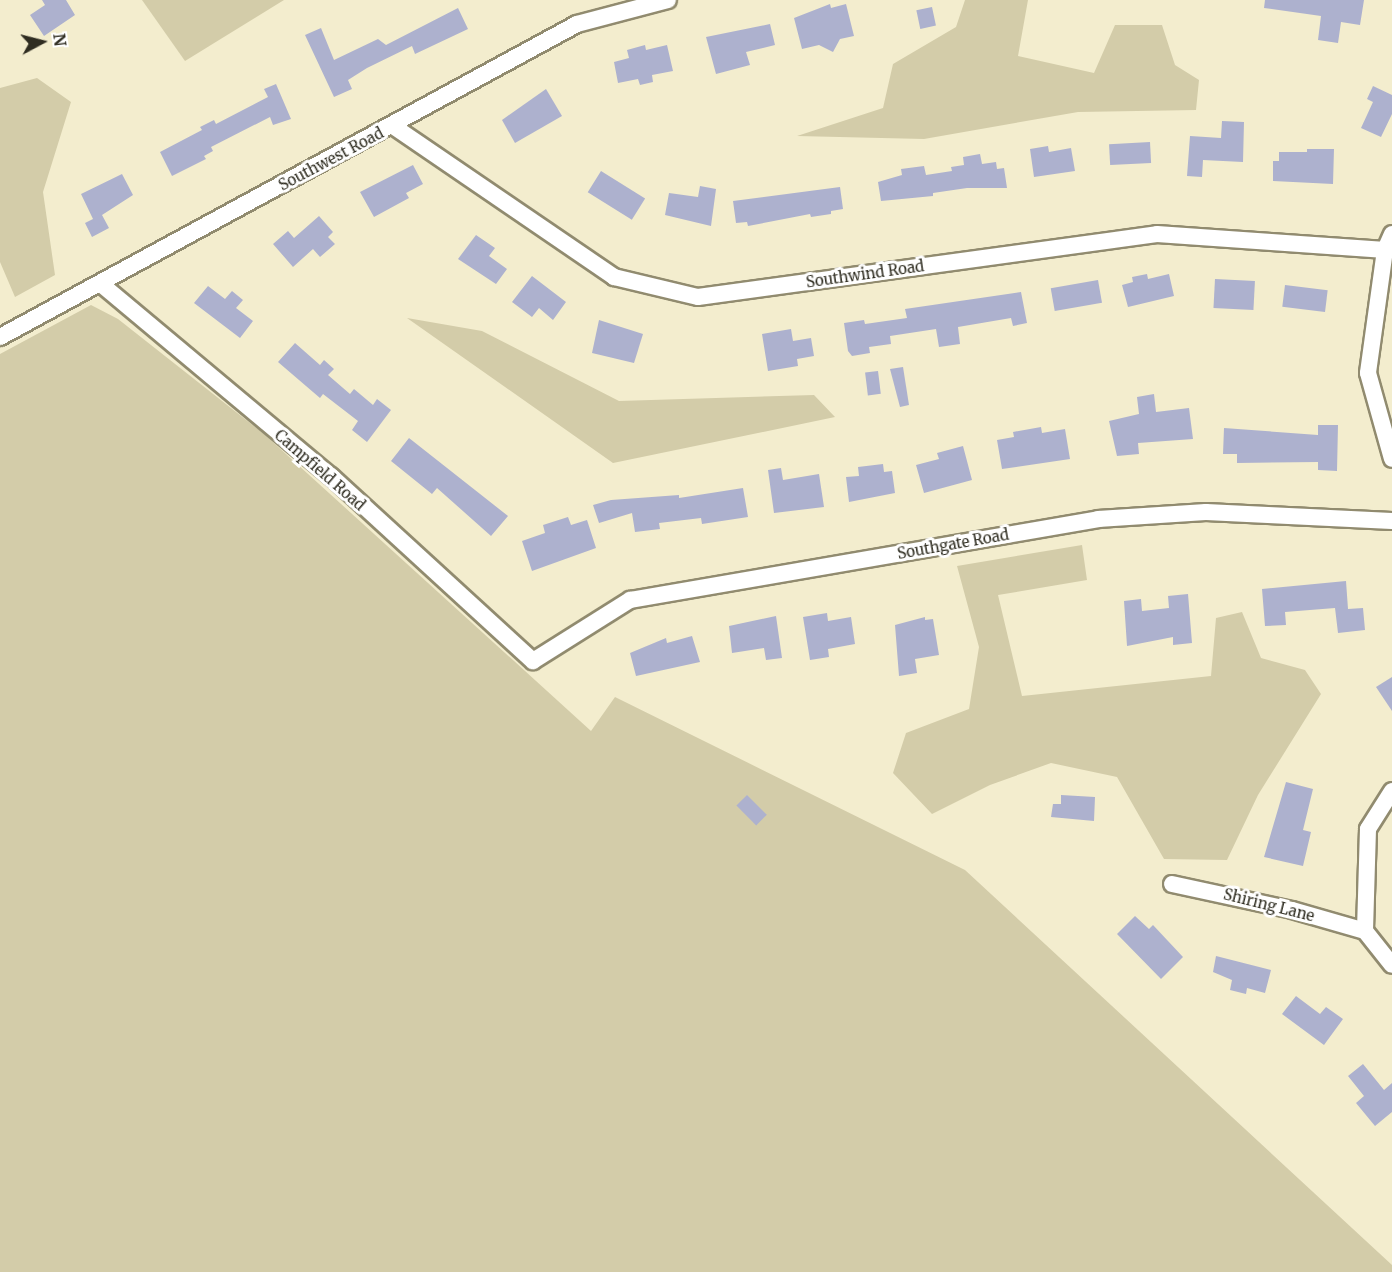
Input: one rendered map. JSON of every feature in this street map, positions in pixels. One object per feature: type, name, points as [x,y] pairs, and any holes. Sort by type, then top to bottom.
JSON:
[{"type":"street","name":"Southwest Road","points":[[0,337],[393,126],[577,24],[668,0]]},
{"type":"street","name":"Southwind Road","points":[[393,126],[614,277],[698,297],[1157,234],[1385,250]]},
{"type":"street","points":[[1392,234],[1385,250],[1368,373],[1392,459]]},
{"type":"street","name":"Campfield Road","points":[[101,284],[331,476],[533,661]]},
{"type":"street","name":"Southgate Road","points":[[533,661],[630,600],[1098,519],[1206,512],[1392,521]]},
{"type":"street","points":[[1392,791],[1368,829],[1365,931],[1392,965]]},
{"type":"street","name":"Shiring Lane","points":[[1172,884],[1252,900],[1365,931]]},
{"type":"shaded area","points":[[142,0],[284,0],[185,61]]},
{"type":"shaded area","points":[[965,0],[1028,0],[1018,56],[1094,73],[1115,25],[1162,25],[1175,65],[1199,80],[1196,110],[1078,112],[924,139],[797,136],[883,108],[893,64],[956,27]]},
{"type":"shaded area","points":[[37,78],[71,102],[43,192],[55,275],[15,297],[0,262],[0,88]]},
{"type":"shaded area","points":[[91,305],[118,319],[264,434],[591,731],[615,697],[965,870],[1392,1265],[1392,1272],[0,1272],[0,354]]},
{"type":"shaded area","points":[[407,318],[482,331],[619,401],[814,395],[835,417],[613,463]]},
{"type":"shaded area","points":[[1082,545],[1087,580],[998,595],[1022,696],[1211,676],[1216,618],[1242,612],[1261,658],[1305,670],[1321,694],[1258,795],[1227,860],[1164,859],[1117,777],[1051,763],[990,785],[932,814],[893,773],[906,733],[969,709],[979,647],[957,566]]},
{"type":"building","points":[[42,0],[66,0],[75,15],[44,36],[30,15],[45,5]]},
{"type":"building","points":[[1265,0],[1364,0],[1360,25],[1341,22],[1338,43],[1318,40],[1321,16],[1264,8]]},
{"type":"building","points":[[830,4],[831,8],[846,4],[854,36],[840,39],[833,52],[819,45],[802,49],[794,18]]},
{"type":"building","points":[[932,7],[936,26],[920,29],[916,10]]},
{"type":"building","points":[[458,8],[468,29],[415,54],[412,46],[367,68],[348,80],[352,89],[334,97],[305,35],[321,28],[334,60],[378,39],[386,45]]},
{"type":"building","points":[[770,24],[775,45],[746,52],[750,65],[716,74],[706,37]]},
{"type":"building","points":[[645,45],[646,50],[667,45],[673,71],[652,75],[653,82],[640,85],[638,79],[618,83],[614,62],[629,58],[627,50]]},
{"type":"building","points":[[276,84],[291,119],[273,125],[270,117],[211,147],[213,151],[204,156],[206,159],[172,176],[160,152],[202,130],[200,127],[214,120],[216,124],[268,97],[264,89]]},
{"type":"building","points":[[1373,86],[1392,95],[1392,114],[1381,137],[1361,128],[1373,102],[1367,99]]},
{"type":"building","points":[[546,89],[562,116],[515,143],[502,120]]},
{"type":"building","points":[[1222,121],[1244,122],[1243,162],[1203,160],[1202,177],[1187,176],[1190,136],[1221,138]]},
{"type":"building","points":[[1150,142],[1151,163],[1110,165],[1109,144]]},
{"type":"building","points":[[1048,146],[1049,152],[1071,148],[1075,171],[1034,177],[1030,149]]},
{"type":"building","points":[[1307,149],[1334,149],[1333,184],[1273,181],[1273,161],[1279,161],[1279,152],[1307,152]]},
{"type":"building","points":[[980,154],[982,164],[996,162],[997,169],[1004,168],[1007,188],[967,188],[933,193],[933,196],[881,201],[878,182],[902,175],[901,169],[924,166],[926,175],[952,171],[951,167],[964,165],[963,157]]},
{"type":"building","points":[[413,165],[423,184],[406,193],[409,198],[374,217],[360,192]]},
{"type":"building","points":[[601,171],[645,199],[632,220],[588,192]]},
{"type":"building","points":[[122,174],[133,195],[102,215],[109,228],[92,237],[85,223],[93,219],[81,194]]},
{"type":"building","points":[[700,186],[716,189],[711,226],[665,215],[669,193],[698,197]]},
{"type":"building","points":[[840,187],[843,209],[831,211],[831,214],[811,217],[810,214],[748,226],[747,222],[736,223],[733,201]]},
{"type":"building","points":[[319,216],[333,232],[328,237],[335,244],[320,257],[313,249],[293,267],[273,244],[288,231],[294,238]]},
{"type":"building","points":[[476,235],[495,248],[489,256],[507,269],[496,284],[458,259]]},
{"type":"building","points":[[1147,274],[1148,279],[1169,274],[1174,296],[1128,307],[1122,285],[1133,282],[1132,277]]},
{"type":"building","points":[[532,276],[566,302],[553,320],[539,308],[532,317],[512,302]]},
{"type":"building","points":[[1215,279],[1255,281],[1253,310],[1213,308]]},
{"type":"building","points":[[1098,280],[1102,303],[1055,311],[1051,288]]},
{"type":"building","points":[[1285,285],[1328,290],[1325,312],[1282,307]]},
{"type":"building","points":[[208,286],[225,299],[232,291],[243,300],[236,308],[253,321],[240,338],[194,303]]},
{"type":"building","points":[[1021,292],[1027,323],[1013,326],[1011,318],[958,327],[960,344],[939,347],[936,329],[890,336],[891,344],[869,347],[870,353],[852,356],[848,351],[844,323],[864,320],[865,324],[907,318],[905,309]]},
{"type":"building","points":[[599,320],[643,334],[634,363],[592,353]]},
{"type":"building","points":[[791,329],[793,341],[811,338],[814,356],[797,359],[798,366],[768,371],[762,334]]},
{"type":"building","points":[[295,343],[320,365],[324,360],[334,369],[328,375],[350,394],[354,389],[373,405],[377,399],[391,410],[367,442],[352,430],[358,421],[323,394],[320,398],[278,362]]},
{"type":"building","points":[[903,367],[909,405],[900,407],[890,369]]},
{"type":"building","points":[[878,371],[881,394],[868,395],[865,373]]},
{"type":"building","points":[[1154,394],[1156,412],[1189,408],[1193,439],[1138,443],[1139,454],[1117,456],[1109,421],[1139,414],[1137,397]]},
{"type":"building","points":[[1318,425],[1338,425],[1337,471],[1318,470],[1318,462],[1237,463],[1237,454],[1223,454],[1224,428],[1318,435]]},
{"type":"building","points":[[1041,427],[1042,433],[1065,429],[1070,459],[1002,469],[997,440],[1014,437],[1013,432]]},
{"type":"building","points":[[409,438],[508,516],[491,536],[437,488],[432,494],[391,461]]},
{"type":"building","points":[[963,446],[972,480],[924,493],[916,465],[939,459],[937,453]]},
{"type":"building","points":[[883,464],[884,472],[892,471],[895,493],[849,502],[846,477],[859,476],[858,467]]},
{"type":"building","points":[[781,468],[783,480],[819,474],[824,507],[774,513],[768,470]]},
{"type":"building","points":[[743,488],[748,517],[702,524],[701,518],[659,523],[660,529],[635,532],[632,513],[599,523],[593,505],[611,500],[679,495],[679,498]]},
{"type":"building","points":[[568,517],[571,525],[587,520],[596,548],[532,571],[522,541],[545,533],[543,525]]},
{"type":"building","points":[[1346,581],[1348,609],[1363,608],[1365,630],[1338,633],[1335,608],[1285,612],[1286,625],[1265,626],[1262,589]]},
{"type":"building","points":[[1188,594],[1192,643],[1173,645],[1173,637],[1127,646],[1124,601],[1141,599],[1142,611],[1169,608],[1168,596]]},
{"type":"building","points":[[827,613],[828,621],[851,617],[855,644],[828,649],[829,657],[810,660],[803,617]]},
{"type":"building","points":[[776,616],[782,658],[766,660],[764,648],[732,653],[729,626]]},
{"type":"building","points":[[925,617],[925,620],[933,619],[939,655],[915,659],[917,673],[899,676],[895,625]]},
{"type":"building","points":[[692,636],[700,662],[636,676],[630,653],[666,638],[667,643]]},
{"type":"building","points":[[1392,677],[1392,711],[1376,687]]},
{"type":"building","points":[[1286,782],[1313,789],[1303,830],[1311,832],[1303,866],[1264,857]]},
{"type":"building","points":[[747,795],[767,815],[756,825],[736,806]]},
{"type":"building","points":[[1061,795],[1095,797],[1094,821],[1051,817],[1053,804],[1061,804]]},
{"type":"building","points":[[1135,916],[1149,929],[1153,925],[1183,957],[1161,979],[1117,934]]},
{"type":"building","points":[[1216,956],[1271,970],[1265,993],[1247,988],[1246,994],[1230,990],[1232,980],[1213,972]]},
{"type":"building","points":[[1296,996],[1320,1014],[1326,1007],[1343,1019],[1324,1045],[1282,1014]]},
{"type":"building","points":[[1363,1064],[1384,1090],[1392,1083],[1392,1112],[1375,1126],[1356,1103],[1364,1096],[1348,1076]]}]
